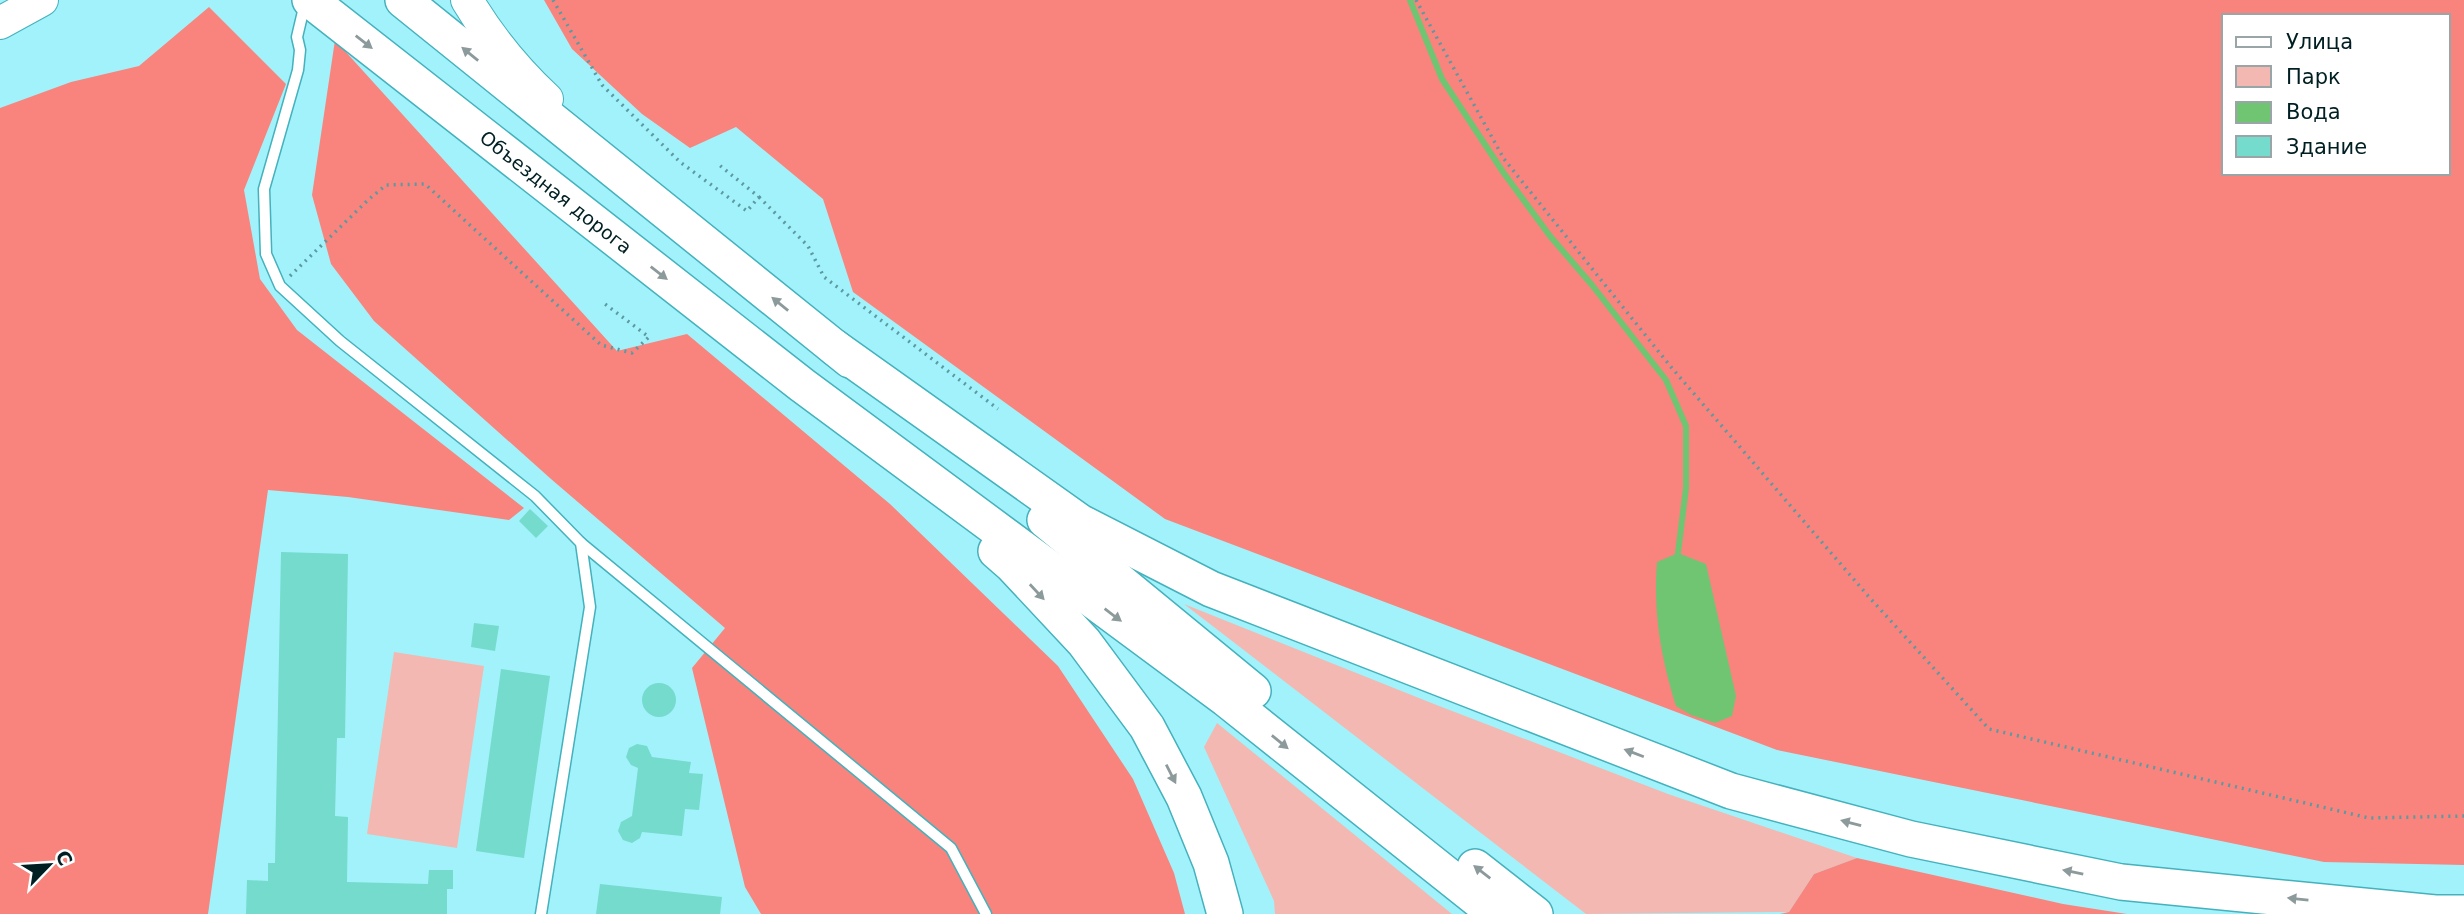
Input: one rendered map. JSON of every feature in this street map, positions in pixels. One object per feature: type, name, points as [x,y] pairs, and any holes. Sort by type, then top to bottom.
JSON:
[{"type":"main road","points":[[0,23],[42,0]]},
{"type":"main road","name":"Объездная дорога","points":[[308,0],[802,385]]},
{"type":"main road","points":[[403,0],[834,347],[1230,673],[1535,914]]},
{"type":"main road","points":[[467,0],[481,24],[521,75],[671,216]]},
{"type":"main road","points":[[834,347],[1080,522],[1211,589],[1731,791],[1912,839],[2121,882],[2435,913],[2464,913]]},
{"type":"main road","points":[[802,385],[1012,565],[1084,642],[1147,727],[1184,797],[1212,863],[1225,914]]},
{"type":"main road","points":[[802,385],[1226,699],[1496,914]]},
{"type":"lane","points":[[308,0],[297,37],[300,50],[298,70],[264,190],[266,254],[280,286],[340,341],[535,496],[581,543],[951,848],[986,914]]},
{"type":"lane","points":[[541,914],[590,607],[581,543]]},
{"type":"path","points":[[552,0],[602,85],[680,162],[747,211],[760,197]]},
{"type":"path","points":[[1416,0],[1504,159],[1671,368],[1869,597],[1989,729],[2369,818],[2464,816]]},
{"type":"path","points":[[718,163],[760,197],[808,246],[824,277],[998,409]]},
{"type":"path","points":[[280,286],[386,185],[425,184],[601,345],[632,353],[649,337],[605,304]]},
{"type":"green space","points":[[1184,604],[1668,794],[1857,858],[1814,874],[1789,912],[1586,914]]},
{"type":"green space","points":[[394,652],[484,666],[457,848],[367,834]]},
{"type":"green space","points":[[1217,723],[1452,914],[1275,914],[1274,901],[1204,747]]},
{"type":"shaded area","points":[[544,0],[2464,0],[2464,865],[2324,862],[1777,750],[1165,519],[853,292],[823,199],[736,127],[690,148],[642,114],[572,49]]},
{"type":"shaded area","points":[[209,7],[286,84],[244,190],[260,279],[297,330],[524,508],[509,520],[348,497],[268,490],[208,914],[0,914],[0,108],[71,82],[139,66]]},
{"type":"shaded area","points":[[335,40],[617,351],[687,334],[890,504],[1058,666],[1133,779],[1174,873],[1185,914],[761,914],[745,887],[692,668],[725,628],[551,479],[374,321],[331,264],[312,195]]},
{"type":"shaded area","points":[[1857,858],[2063,904],[2127,914],[1780,914],[1789,912],[1814,874]]},
{"type":"water","points":[[1678,553],[1706,564],[1736,696],[1732,716],[1715,723],[1691,715],[1676,706],[1666,671],[1657,617],[1657,562]]},
{"type":"building","points":[[530,509],[548,526],[536,538],[519,521]]},
{"type":"building","points":[[281,552],[348,554],[345,738],[337,738],[335,816],[348,817],[347,882],[428,884],[429,870],[453,870],[453,889],[447,889],[447,914],[246,914],[247,880],[268,881],[268,863],[275,863]]},
{"type":"building","points":[[474,623],[499,626],[495,651],[471,647]]},
{"type":"building","points":[[501,669],[550,676],[524,858],[476,851]]},
{"type":"building","points":[[659,683],[671,688],[676,700],[671,712],[659,717],[647,712],[642,700],[647,688]]},
{"type":"building","points":[[637,744],[647,746],[652,757],[691,762],[689,773],[703,774],[699,810],[685,809],[682,836],[642,832],[640,838],[632,843],[623,840],[618,831],[621,822],[632,816],[638,768],[631,765],[626,757],[629,748]]},
{"type":"building","points":[[600,884],[722,897],[720,914],[596,914]]},
{"type":"waterway","points":[[1410,0],[1442,79],[1503,172],[1550,236],[1666,380],[1686,426],[1686,488],[1678,553]]}]
